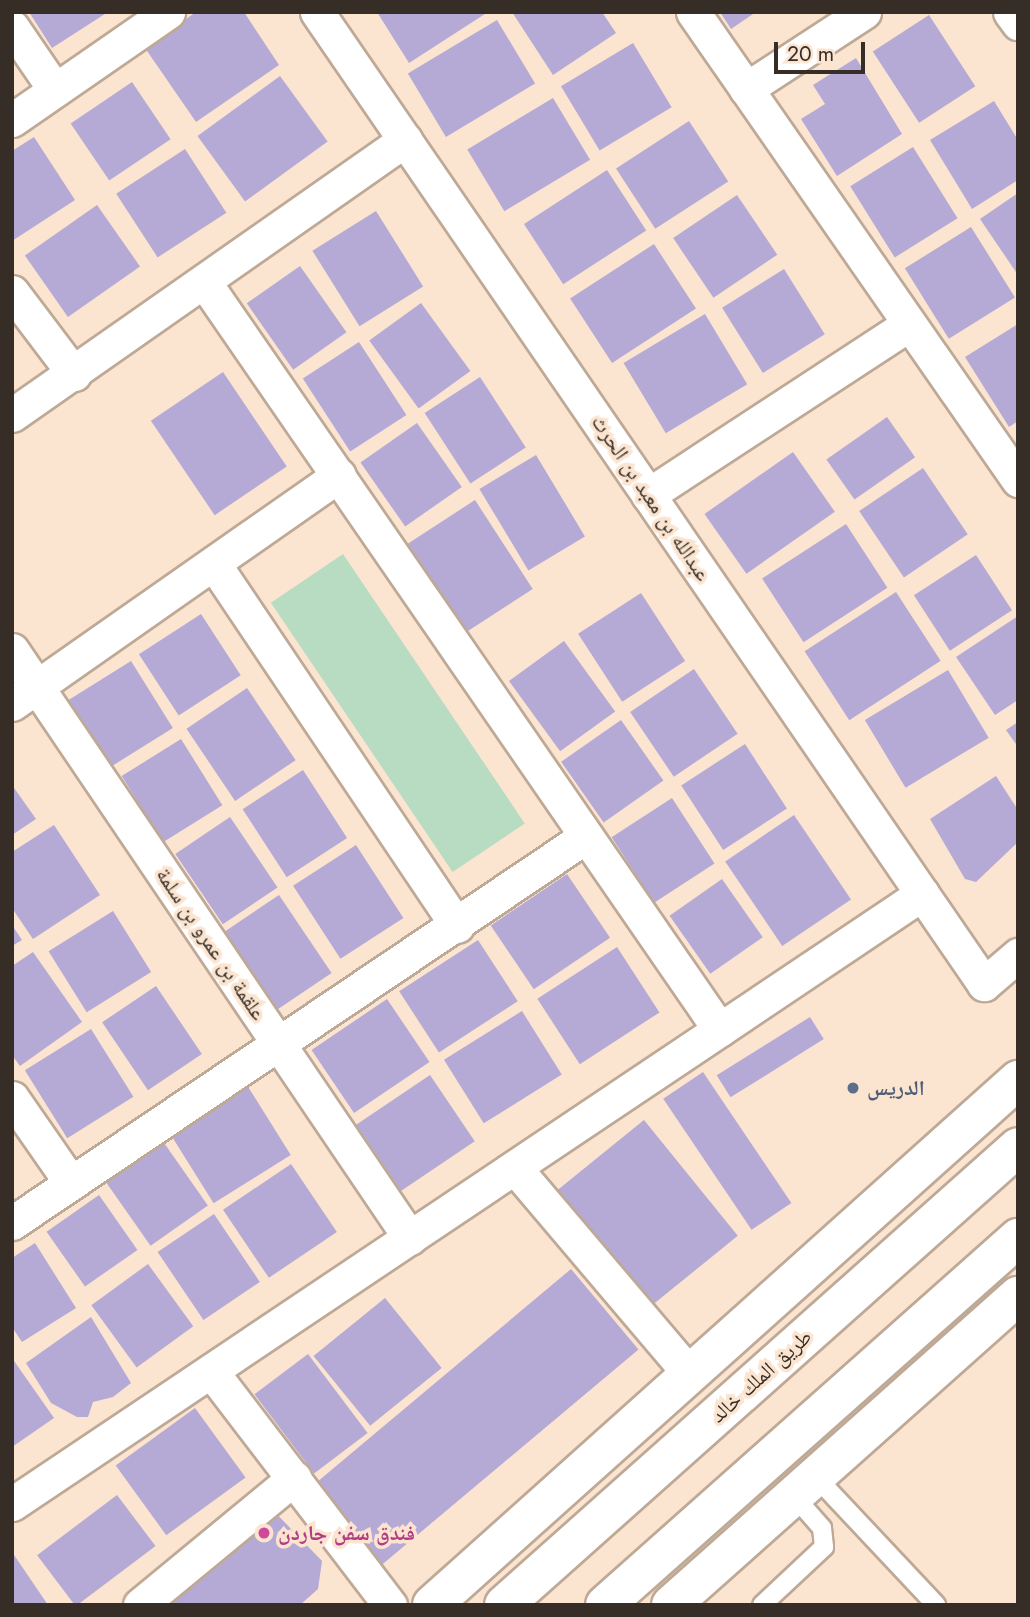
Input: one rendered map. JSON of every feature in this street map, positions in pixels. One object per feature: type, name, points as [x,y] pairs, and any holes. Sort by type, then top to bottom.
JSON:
[{"type":"main road","points":[[432,1605],[1018,1080]]},
{"type":"main road","name":"طريق الملك خالد","points":[[504,1605],[1018,1147]]},
{"type":"main road","points":[[605,1605],[1018,1238]]},
{"type":"main road","points":[[671,1605],[1018,1296]]},
{"type":"street","points":[[12,120],[168,12]]},
{"type":"street","name":"عبدالله بن معبد بن الحرث","points":[[317,12],[984,985],[1018,955]]},
{"type":"street","points":[[693,12],[1018,480]]},
{"type":"street","points":[[746,89],[864,12]]},
{"type":"street","points":[[1010,12],[1018,23]]},
{"type":"street","points":[[12,27],[55,90]]},
{"type":"street","points":[[12,415],[205,283],[405,140]]},
{"type":"street","points":[[205,283],[720,1030]]},
{"type":"street","points":[[12,292],[74,374]]},
{"type":"street","points":[[648,495],[909,324]]},
{"type":"street","points":[[25,696],[338,475]]},
{"type":"street","points":[[214,564],[457,926]]},
{"type":"street","name":"علقمة بن عمرو بن سلمة","points":[[12,650],[25,696],[277,1042],[410,1238]]},
{"type":"street","points":[[12,1223],[277,1042],[457,926],[585,837]]},
{"type":"street","points":[[14,1499],[211,1371],[922,894]]},
{"type":"street","points":[[12,1098],[71,1183]]},
{"type":"street","points":[[514,1168],[690,1374]]},
{"type":"street","points":[[211,1371],[390,1605]]},
{"type":"street","points":[[140,1605],[294,1478]]},
{"type":"lane","points":[[762,1605],[824,1548],[822,1528],[804,1486]]},
{"type":"lane","points":[[804,1486],[936,1605]]},
{"type":"green space","points":[[343,554],[525,823],[453,872],[271,603]]},
{"type":"building","points":[[29,12],[108,12],[52,48]]},
{"type":"building","points":[[196,12],[244,12],[279,65],[196,122],[145,48]]},
{"type":"building","points":[[377,12],[488,12],[409,63]]},
{"type":"building","points":[[512,12],[602,12],[616,33],[553,75]]},
{"type":"building","points":[[720,12],[756,12],[731,29]]},
{"type":"building","points":[[929,15],[975,86],[919,123],[873,51]]},
{"type":"building","points":[[497,20],[535,83],[446,137],[408,74]]},
{"type":"building","points":[[633,43],[672,107],[600,151],[561,86]]},
{"type":"building","points":[[856,58],[902,134],[837,176],[801,119],[825,104],[813,85]]},
{"type":"building","points":[[280,76],[328,142],[245,201],[197,136]]},
{"type":"building","points":[[132,82],[171,139],[109,181],[71,123]]},
{"type":"building","points":[[553,98],[590,160],[504,211],[467,150]]},
{"type":"building","points":[[994,101],[1018,140],[1018,180],[972,209],[930,140]]},
{"type":"building","points":[[689,121],[728,181],[655,229],[616,168]]},
{"type":"building","points":[[34,137],[75,200],[12,241],[12,151]]},
{"type":"building","points":[[913,147],[958,218],[895,257],[850,186]]},
{"type":"building","points":[[185,149],[226,213],[158,257],[116,194]]},
{"type":"building","points":[[607,170],[646,230],[563,284],[524,224]]},
{"type":"building","points":[[1018,193],[1018,275],[980,219]]},
{"type":"building","points":[[737,195],[777,255],[713,298],[673,238]]},
{"type":"building","points":[[97,205],[140,266],[68,317],[25,255]]},
{"type":"building","points":[[376,211],[423,286],[360,326],[312,251]]},
{"type":"building","points":[[971,227],[1015,297],[949,339],[905,268]]},
{"type":"building","points":[[654,244],[696,309],[612,363],[570,298]]},
{"type":"building","points":[[300,266],[346,332],[293,370],[247,303]]},
{"type":"building","points":[[784,269],[825,334],[763,373],[722,308]]},
{"type":"building","points":[[421,303],[470,371],[419,409],[369,341]]},
{"type":"building","points":[[705,314],[747,384],[666,433],[624,363]]},
{"type":"building","points":[[1018,324],[1018,421],[1009,427],[965,357]]},
{"type":"building","points":[[359,342],[406,415],[350,451],[303,378]]},
{"type":"building","points":[[223,372],[287,467],[215,515],[151,421]]},
{"type":"building","points":[[480,377],[526,447],[470,483],[425,413]]},
{"type":"building","points":[[887,417],[915,457],[854,500],[826,459]]},
{"type":"building","points":[[417,423],[462,487],[405,526],[360,463]]},
{"type":"building","points":[[793,452],[835,512],[746,574],[705,514]]},
{"type":"building","points":[[536,455],[585,536],[528,570],[479,489]]},
{"type":"building","points":[[923,468],[968,534],[904,577],[859,511]]},
{"type":"building","points":[[475,500],[533,589],[460,636],[402,547]]},
{"type":"building","points":[[846,524],[887,588],[804,642],[762,578]]},
{"type":"building","points":[[976,555],[1012,610],[950,651],[914,595]]},
{"type":"building","points":[[896,592],[941,661],[849,720],[805,651]]},
{"type":"building","points":[[641,593],[685,661],[622,702],[578,634]]},
{"type":"building","points":[[201,614],[241,675],[179,716],[139,654]]},
{"type":"building","points":[[1018,616],[1018,700],[995,715],[956,657]]},
{"type":"building","points":[[564,641],[615,711],[560,751],[509,681]]},
{"type":"building","points":[[131,661],[173,728],[109,768],[67,701]]},
{"type":"building","points":[[694,669],[738,734],[674,777],[630,712]]},
{"type":"building","points":[[948,670],[989,738],[906,788],[865,720]]},
{"type":"building","points":[[247,688],[296,760],[235,801],[186,729]]},
{"type":"building","points":[[621,720],[663,781],[604,822],[561,762]]},
{"type":"building","points":[[1018,722],[1018,747],[1006,730]]},
{"type":"building","points":[[181,739],[222,805],[163,842],[122,776]]},
{"type":"building","points":[[745,744],[787,809],[723,850],[681,785]]},
{"type":"building","points":[[303,770],[347,838],[287,877],[243,809]]},
{"type":"building","points":[[996,776],[1018,810],[1018,842],[976,882],[965,879],[930,819]]},
{"type":"building","points":[[12,785],[36,819],[12,835]]},
{"type":"building","points":[[672,798],[714,863],[654,903],[612,837]]},
{"type":"building","points":[[794,815],[851,900],[782,946],[725,861]]},
{"type":"building","points":[[230,817],[278,887],[223,924],[175,854]]},
{"type":"building","points":[[54,825],[100,895],[33,939],[12,908],[12,852]]},
{"type":"building","points":[[356,845],[403,918],[340,959],[293,886]]},
{"type":"building","points":[[567,874],[610,938],[534,989],[491,925]]},
{"type":"building","points":[[722,879],[763,937],[710,974],[670,916]]},
{"type":"building","points":[[279,895],[332,973],[272,1013],[219,935]]},
{"type":"building","points":[[113,911],[151,972],[87,1012],[49,951]]},
{"type":"building","points":[[12,925],[22,940],[12,946]]},
{"type":"building","points":[[478,940],[518,1001],[439,1052],[399,991]]},
{"type":"building","points":[[617,947],[659,1012],[580,1064],[537,999]]},
{"type":"building","points":[[33,952],[82,1022],[20,1066],[12,1055],[12,966]]},
{"type":"building","points":[[156,986],[202,1054],[148,1090],[102,1022]]},
{"type":"building","points":[[387,999],[429,1062],[354,1113],[312,1050]]},
{"type":"building","points":[[522,1011],[562,1075],[484,1123],[444,1060]]},
{"type":"building","points":[[810,1017],[824,1039],[730,1097],[717,1075]]},
{"type":"building","points":[[91,1029],[133,1097],[67,1138],[25,1070]]},
{"type":"building","points":[[703,1072],[791,1203],[752,1230],[663,1099]]},
{"type":"building","points":[[430,1075],[475,1141],[401,1191],[356,1125]]},
{"type":"building","points":[[242,1077],[291,1155],[214,1203],[165,1125]]},
{"type":"building","points":[[644,1120],[738,1236],[651,1306],[557,1190]]},
{"type":"building","points":[[162,1140],[208,1206],[151,1246],[105,1180]]},
{"type":"building","points":[[291,1164],[337,1232],[269,1278],[223,1210]]},
{"type":"building","points":[[99,1195],[137,1250],[85,1287],[47,1232]]},
{"type":"building","points":[[214,1214],[260,1282],[203,1320],[158,1252]]},
{"type":"building","points":[[35,1243],[76,1308],[22,1342],[12,1327],[12,1258]]},
{"type":"building","points":[[148,1264],[193,1326],[137,1367],[91,1305]]},
{"type":"building","points":[[571,1269],[638,1349],[382,1565],[314,1484]]},
{"type":"building","points":[[385,1298],[442,1368],[370,1426],[314,1356]]},
{"type":"building","points":[[91,1317],[131,1383],[113,1397],[93,1402],[88,1417],[77,1417],[51,1403],[26,1363]]},
{"type":"building","points":[[308,1354],[368,1433],[314,1473],[254,1394]]},
{"type":"building","points":[[12,1358],[54,1418],[12,1447]]},
{"type":"building","points":[[195,1408],[246,1478],[166,1535],[116,1466]]},
{"type":"building","points":[[117,1495],[156,1546],[77,1605],[37,1555]]},
{"type":"building","name":"فندق سفن جاردن","points":[[267,1504],[322,1561],[318,1589],[300,1605],[148,1605]]},
{"type":"building","points":[[12,1552],[48,1605],[12,1605]]},
{"type":"place","name":"الدريس","points":[[853,1088]]},
{"type":"place","name":"فندق سفن جاردن","points":[[264,1533]]}]
